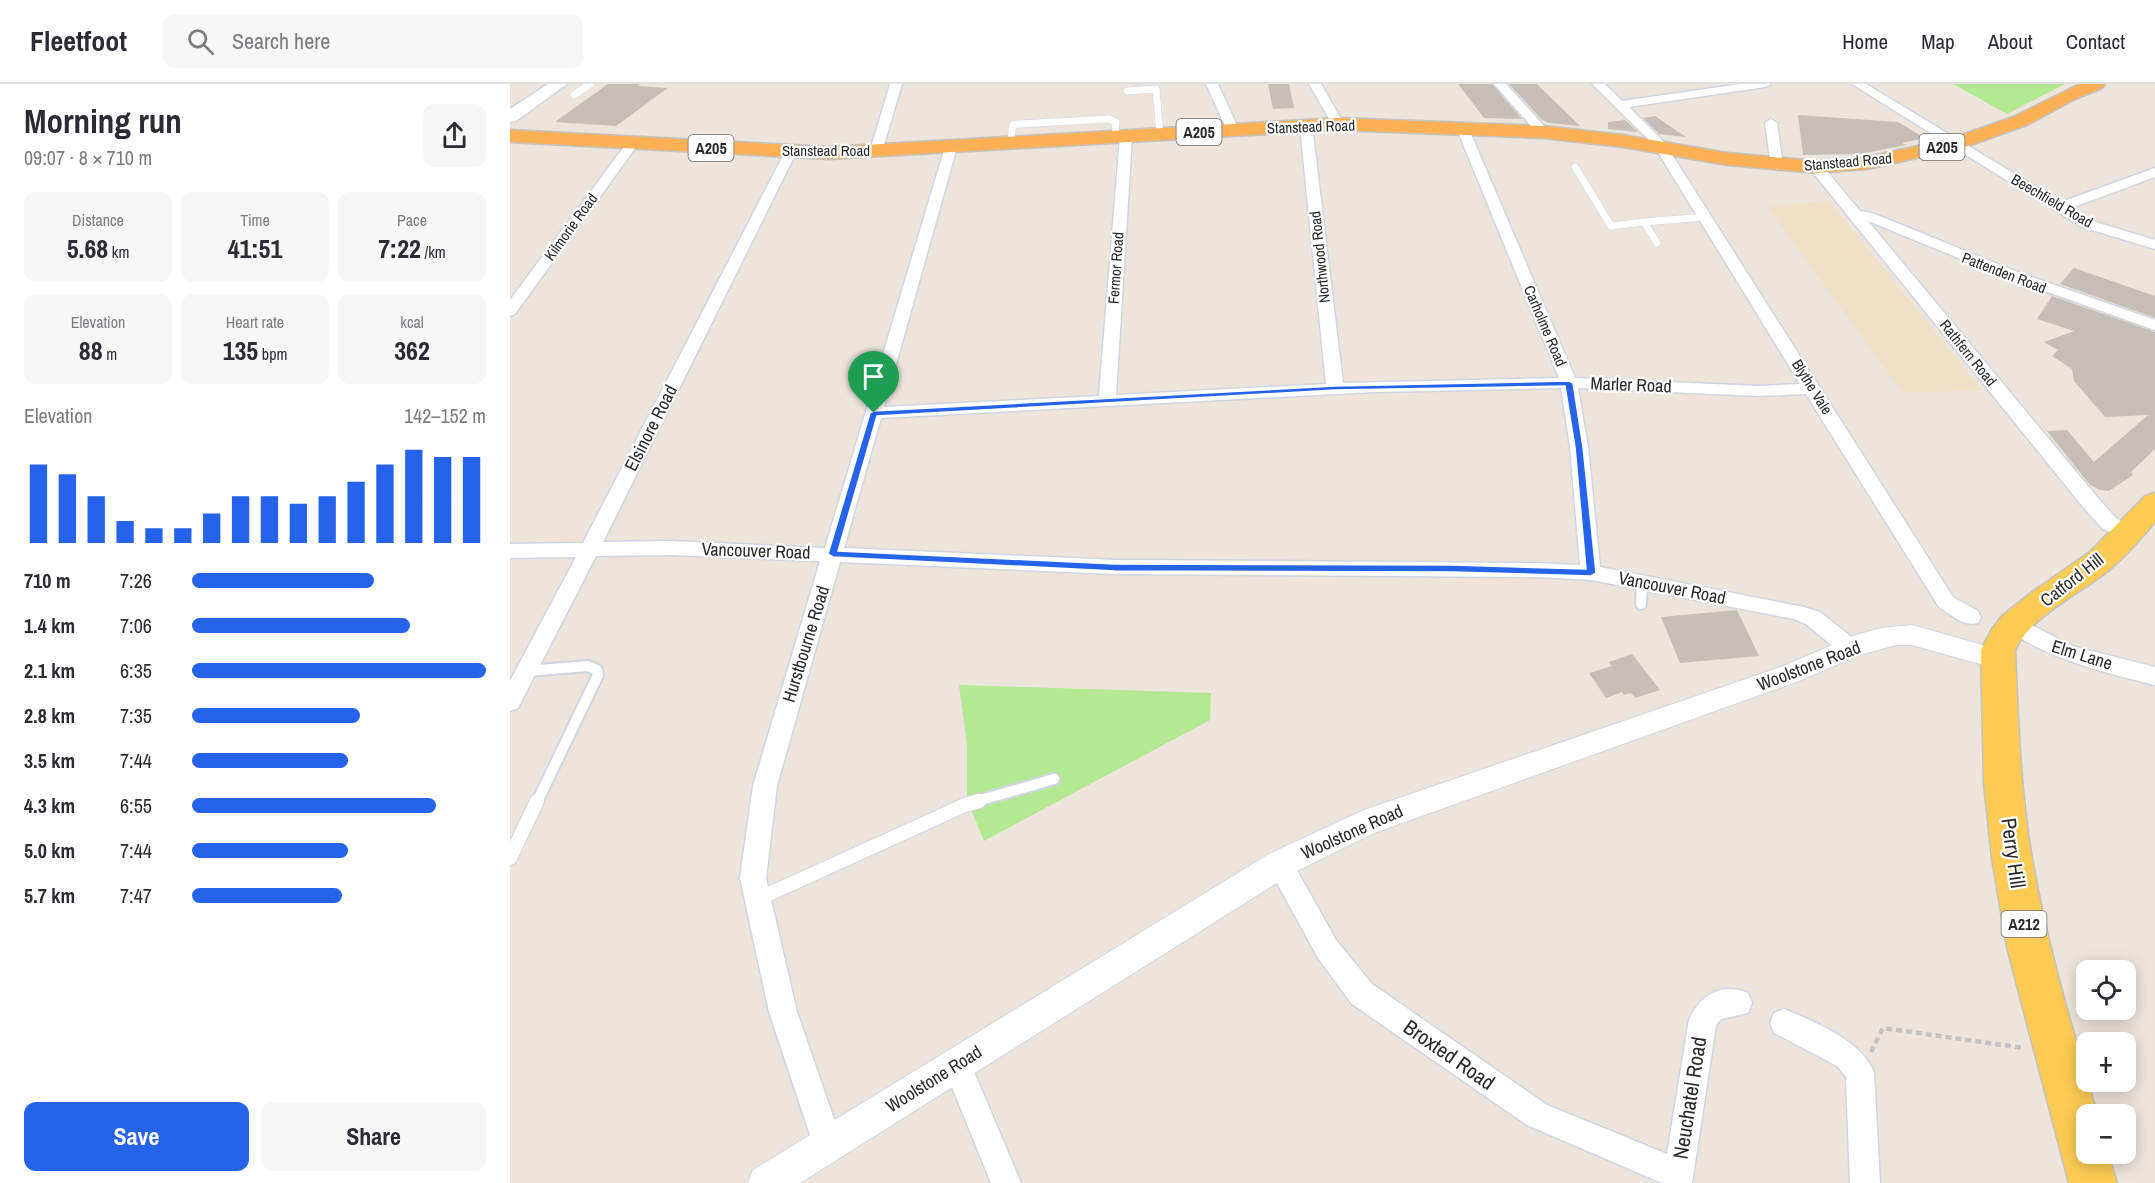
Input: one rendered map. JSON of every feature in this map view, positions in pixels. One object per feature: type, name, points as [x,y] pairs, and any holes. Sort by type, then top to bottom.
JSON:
[{"type":"highway","name":"Stanstead Road","points":[[510,136],[790,153],[1010,144],[1338,124],[1462,127],[1543,132],[1623,141],[1777,166],[1816,167],[1867,163],[1955,144],[2020,121],[2068,94],[2096,84]]},
{"type":"main road","points":[[510,117],[559,84]]},
{"type":"main road","name":"Catford Hill","points":[[2006,641],[2098,562],[2155,503]]},
{"type":"main road","name":"Perry Hill","points":[[2006,641],[2003,782],[2012,858],[2028,947],[2093,1183]]},
{"type":"street","points":[[876,151],[896,84]]},
{"type":"street","points":[[1212,84],[1233,130]]},
{"type":"street","points":[[1315,84],[1338,124]]},
{"type":"street","points":[[1500,84],[1543,132]]},
{"type":"street","name":"Blythe Vale","points":[[1598,84],[1663,148],[1946,602],[1971,617]]},
{"type":"street","points":[[1620,105],[1765,84]]},
{"type":"street","name":"Beechfield Road","points":[[1858,84],[2087,224],[2155,245]]},
{"type":"street","points":[[1771,123],[1777,166]]},
{"type":"street","name":"Northwood Road","points":[[1306,126],[1335,388]]},
{"type":"street","name":"Carholme Road","points":[[1462,127],[1569,383],[1579,447],[1591,573]]},
{"type":"street","name":"Fermor Road","points":[[1107,399],[1120,137]]},
{"type":"street","name":"Kilmorie Road","points":[[510,311],[633,143]]},
{"type":"street","name":"Hurstbourne Road","points":[[828,1145],[783,1012],[753,878],[765,786],[798,665],[833,554],[951,147]]},
{"type":"street","name":"Elsinore Road","points":[[510,702],[790,153]]},
{"type":"street","name":"Rathfern Road","points":[[1816,167],[2090,502],[2110,524],[2126,532]]},
{"type":"street","points":[[2059,208],[2155,172]]},
{"type":"street","name":"Pattenden Road","points":[[1855,215],[1867,216],[1971,261],[2034,285],[2155,325]]},
{"type":"street","name":"Marler Road","points":[[874,413],[1335,388],[1569,383],[1759,391],[1813,388]]},
{"type":"street","name":"Vancouver Road","points":[[510,551],[671,548],[1115,567],[1496,569],[1591,573],[1797,612],[1814,618],[1850,648]]},
{"type":"street","name":"Woolstone Road","points":[[766,1183],[1280,864],[1364,823],[1790,674],[1850,648],[1899,635],[2006,641]]},
{"type":"street","name":"Elm Lane","points":[[2006,641],[2034,637],[2061,651],[2155,676]]},
{"type":"street","name":"Broxted Road","points":[[1280,864],[1327,949],[1362,994],[1536,1115],[1678,1179]]},
{"type":"street","name":"Neuchatel Road","points":[[1678,1179],[1702,1020],[1713,1006],[1738,1003]]},
{"type":"street","points":[[1784,1023],[1847,1056],[1860,1072],[1865,1183]]},
{"type":"street","points":[[957,1065],[1006,1183]]},
{"type":"lane","points":[[574,95],[590,84]]},
{"type":"lane","points":[[1127,91],[1156,89],[1160,135]]},
{"type":"lane","points":[[1575,167],[1611,226],[1704,217]]},
{"type":"lane","points":[[1644,222],[1657,243]]},
{"type":"lane","points":[[1641,604],[1642,582]]},
{"type":"lane","points":[[510,858],[598,675],[597,670],[588,666],[527,671]]},
{"type":"lane","points":[[758,899],[965,805],[1054,779]]},
{"type":"path","points":[[1847,1056],[1871,1053],[1883,1028],[2059,1053]]},
{"type":"shaded area","points":[[1829,201],[1982,390],[1903,393],[1766,205]]},
{"type":"green space","points":[[1953,84],[2065,84],[2007,114]]},
{"type":"green space","points":[[959,685],[1211,693],[1210,720],[984,841],[967,800],[967,745]]},
{"type":"building","points":[[608,84],[640,84],[638,86],[668,88],[616,126],[555,122]]},
{"type":"building","points":[[1268,84],[1289,84],[1294,108],[1273,109]]},
{"type":"building","points":[[1458,84],[1492,84],[1522,119],[1484,118]]},
{"type":"building","points":[[1509,84],[1537,84],[1580,126],[1549,123],[1542,120]]},
{"type":"building","points":[[1798,115],[1898,122],[1925,138],[1902,143],[1906,145],[1860,154],[1803,155]]},
{"type":"building","points":[[1655,116],[1686,137],[1659,134],[1643,118]]},
{"type":"building","points":[[1625,120],[1638,132],[1608,129],[1608,122]]},
{"type":"building","points":[[2074,268],[2155,296],[2155,318],[2060,284]]},
{"type":"building","points":[[2052,296],[2155,332],[2155,449],[2131,472],[2133,475],[2109,491],[2090,485],[2047,431],[2067,430],[2094,462],[2148,415],[2105,417],[2074,381],[2072,369],[2052,356],[2058,350],[2044,342],[2074,331],[2037,319]]},
{"type":"building","points":[[1737,610],[1759,656],[1680,663],[1661,617]]},
{"type":"building","points":[[1632,654],[1660,690],[1635,698],[1631,693],[1624,695],[1622,692],[1606,698],[1589,673],[1612,666],[1609,662]]},
{"type":"route","points":[[1569,383],[1579,447],[1591,573],[1538,570],[1115,567],[833,554],[874,413],[1335,388],[1569,383]]}]
